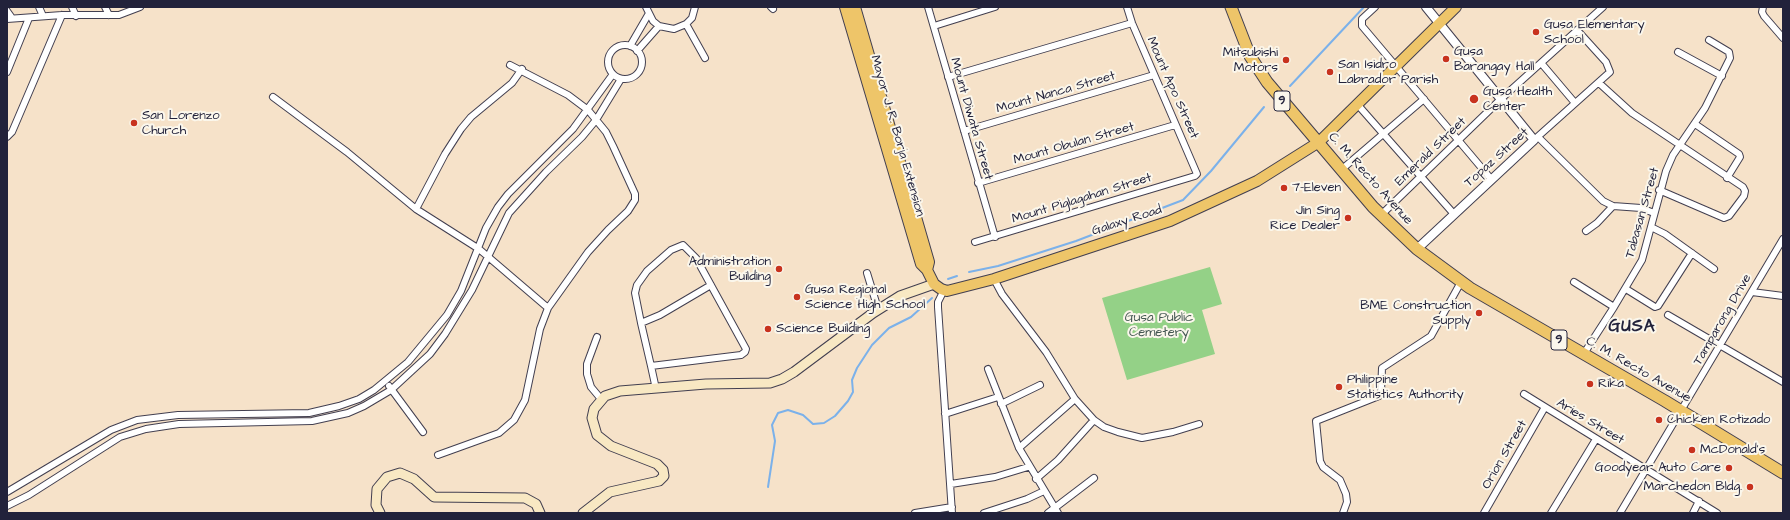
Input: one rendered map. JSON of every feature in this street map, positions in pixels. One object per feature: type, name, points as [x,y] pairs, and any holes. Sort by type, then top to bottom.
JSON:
[{"type":"highway","name":"C. M. Recto Avenue","points":[[1231,7],[1250,56],[1267,82],[1380,215],[1417,249],[1461,282],[1583,355],[1682,411],[1783,473]]},
{"type":"main road","name":"Mayor J. R. Borja Extension","points":[[845,7],[885,123],[929,262],[927,270],[934,284]]},
{"type":"main road","name":"Mayor J. R. Borja Extension","points":[[855,7],[885,123]]},
{"type":"main road","name":"Galaxy Road","points":[[944,290],[955,290],[994,279],[1170,221],[1257,181],[1318,142],[1456,7]]},
{"type":"main road","points":[[583,513],[610,492],[659,480],[664,476],[663,470],[657,464],[616,448],[597,435],[592,418],[594,409],[601,399],[615,391],[706,384],[757,385],[770,383],[782,379],[878,309],[900,296],[934,284],[944,290]]},
{"type":"main road","points":[[380,513],[376,505],[377,488],[387,477],[400,474],[414,479],[434,497],[525,498],[536,504],[540,513]]},
{"type":"street","points":[[39,7],[44,16]]},
{"type":"street","points":[[72,7],[76,16]]},
{"type":"street","points":[[105,7],[109,15]]},
{"type":"street","points":[[7,11],[9,18],[29,18],[62,15],[76,16],[124,14],[140,7]]},
{"type":"street","points":[[646,7],[648,15],[659,26],[674,29],[686,24],[692,18],[695,7]]},
{"type":"street","name":"Mount Diwata Street","points":[[928,7],[978,183],[995,236]]},
{"type":"street","points":[[934,26],[995,7]]},
{"type":"street","name":"Mount Apo Street","points":[[1127,7],[1132,23],[1175,125],[1197,171],[1195,176]]},
{"type":"street","points":[[1375,7],[1361,22],[1491,179]]},
{"type":"street","points":[[1426,7],[1536,139],[1603,201],[1613,206],[1641,208],[1654,213]]},
{"type":"street","name":"Emerald Street","points":[[1380,215],[1502,98],[1542,64],[1603,7]]},
{"type":"street","points":[[1763,7],[1762,12],[1764,16],[1783,38]]},
{"type":"street","points":[[7,137],[12,132],[62,15]]},
{"type":"street","points":[[630,46],[648,15]]},
{"type":"street","points":[[7,72],[29,18]]},
{"type":"street","points":[[948,77],[1132,23]]},
{"type":"street","points":[[686,24],[705,58]]},
{"type":"street","points":[[637,51],[659,26]]},
{"type":"street","name":"Topaz Street","points":[[1417,249],[1453,213],[1608,74],[1610,69],[1577,30]]},
{"type":"street","name":"Tabasan Street","points":[[1583,355],[1626,289],[1642,260],[1659,190],[1666,171],[1679,146],[1706,108],[1731,55],[1709,40]]},
{"type":"street","points":[[630,46],[637,51],[641,61],[639,71],[632,78],[621,79],[613,74],[608,64],[611,54],[619,47],[630,46]]},
{"type":"street","points":[[1678,52],[1722,76]]},
{"type":"street","points":[[1542,64],[1575,104]]},
{"type":"street","points":[[438,455],[498,433],[508,426],[517,416],[528,390],[540,329],[548,308],[588,252],[628,211],[635,200],[635,194],[613,146],[588,110],[568,95],[522,69],[510,65]]},
{"type":"street","points":[[416,209],[445,154],[461,129],[472,117],[512,83],[522,69]]},
{"type":"street","points":[[7,492],[123,425],[149,418],[178,415],[309,412],[326,410],[359,399],[385,382],[408,362],[447,315],[461,291],[479,249],[486,228],[508,194],[573,129],[613,74]]},
{"type":"street","name":"Mount Nanca Street","points":[[964,131],[1154,75]]},
{"type":"street","points":[[7,506],[30,495],[120,437],[146,429],[179,424],[312,421],[348,413],[364,406],[392,390],[430,354],[445,334],[469,295],[509,213],[515,205],[582,137],[596,120],[621,79]]},
{"type":"street","points":[[1598,83],[1632,113],[1679,146],[1743,187],[1744,196],[1729,216],[1724,218],[1659,190]]},
{"type":"street","points":[[273,97],[347,152],[416,209],[479,249],[548,308]]},
{"type":"street","points":[[1341,170],[1384,135],[1424,99]]},
{"type":"street","points":[[1357,104],[1453,213]]},
{"type":"street","points":[[1695,124],[1739,154],[1740,157],[1727,178]]},
{"type":"street","name":"Mount Obulan Street","points":[[978,183],[1175,125]]},
{"type":"street","name":"Mount Piglagahan Street","points":[[975,242],[1195,176]]},
{"type":"street","points":[[1586,231],[1597,223],[1613,206]]},
{"type":"street","points":[[1651,227],[1665,234],[1714,269]]},
{"type":"street","name":"Tamparong Drive","points":[[1682,411],[1783,239]]},
{"type":"street","points":[[651,366],[741,355],[746,349],[696,258],[683,245],[671,250],[648,271],[637,285],[635,293],[656,389]]},
{"type":"street","points":[[1626,289],[1655,307],[1658,306],[1692,253]]},
{"type":"street","points":[[867,274],[878,309]]},
{"type":"street","points":[[994,279],[1002,294],[1046,352],[1075,399],[1094,420],[1104,427],[1142,438],[1173,432],[1200,424]]},
{"type":"street","points":[[1343,513],[1347,502],[1346,494],[1340,480],[1323,467],[1320,461],[1316,421],[1379,396],[1381,392],[1382,368],[1431,336],[1461,282]]},
{"type":"street","points":[[1574,282],[1614,307]]},
{"type":"street","points":[[641,323],[660,315],[711,285]]},
{"type":"street","points":[[915,513],[952,510],[938,302],[944,290]]},
{"type":"street","points":[[1752,292],[1783,296]]},
{"type":"street","points":[[1668,315],[1783,382]]},
{"type":"street","points":[[597,336],[587,364],[587,374],[591,387],[601,399]]},
{"type":"street","points":[[988,369],[998,397],[1028,467],[1056,510]]},
{"type":"street","points":[[385,382],[423,432]]},
{"type":"street","points":[[1001,404],[1040,385]]},
{"type":"street","name":"Aries Street","points":[[1524,394],[1717,513]]},
{"type":"street","points":[[945,414],[998,397]]},
{"type":"street","points":[[1019,448],[1075,399]]},
{"type":"street","name":"Orion Street","points":[[1484,513],[1545,407]]},
{"type":"street","points":[[1620,513],[1682,411]]},
{"type":"street","points":[[281,412],[283,422]]},
{"type":"street","points":[[178,415],[179,424]]},
{"type":"street","points":[[1036,479],[1058,460],[1094,420]]},
{"type":"street","points":[[1551,513],[1596,439]]},
{"type":"street","points":[[64,458],[72,468]]},
{"type":"street","points":[[951,484],[996,477],[1028,467]]},
{"type":"street","points":[[1048,513],[1056,510],[1094,478]]},
{"type":"street","points":[[984,513],[1044,492]]},
{"type":"street","points":[[1693,513],[1699,501]]},
{"type":"green space","name":"Gusa Public Cemetery","points":[[1210,267],[1222,304],[1202,310],[1215,354],[1127,380],[1102,298]]},
{"type":"waterway","points":[[1290,86],[1364,7]]},
{"type":"waterway","points":[[969,272],[998,266],[1076,241],[1183,200],[1211,171],[1264,107]]},
{"type":"waterway","points":[[948,279],[957,276]]},
{"type":"waterway","points":[[768,487],[775,441],[772,425],[778,413],[788,410],[803,415],[813,424],[824,423],[835,416],[848,401],[853,392],[852,380],[857,368],[872,345],[889,328],[911,317],[932,298]]},
{"type":"place","name":"Gusa Elementary School","points":[[1536,32]]},
{"type":"place","name":"Gusa Barangay Hall","points":[[1446,59]]},
{"type":"place","name":"Mitsubishi Motors","points":[[1286,60]]},
{"type":"place","name":"San Isidro Labrador Parish","points":[[1330,72]]},
{"type":"place","name":"Gusa Health Center","points":[[1474,99]]},
{"type":"place","name":"San Lorenzo Church","points":[[134,123]]},
{"type":"place","name":"7-Eleven","points":[[1284,188]]},
{"type":"place","name":"Jin Sing Rice Dealer","points":[[1348,218]]},
{"type":"place","name":"Administration Building","points":[[779,269]]},
{"type":"place","name":"Gusa Regional Science High School","points":[[797,297]]},
{"type":"place","name":"BME Construction Supply","points":[[1479,313]]},
{"type":"place","name":"Science Building","points":[[768,329]]},
{"type":"place","name":"Rika","points":[[1590,384]]},
{"type":"place","name":"Philippine Statistics Authority","points":[[1339,387]]},
{"type":"place","name":"Chicken Rotizado","points":[[1659,420]]},
{"type":"place","name":"McDonald's","points":[[1692,450]]},
{"type":"place","name":"Goodyear Auto Care","points":[[1729,468]]},
{"type":"place","name":"Marchedon Bldg.","points":[[1750,487]]},
{"type":"district","name":"GUSA","points":[[1632,327]]}]
